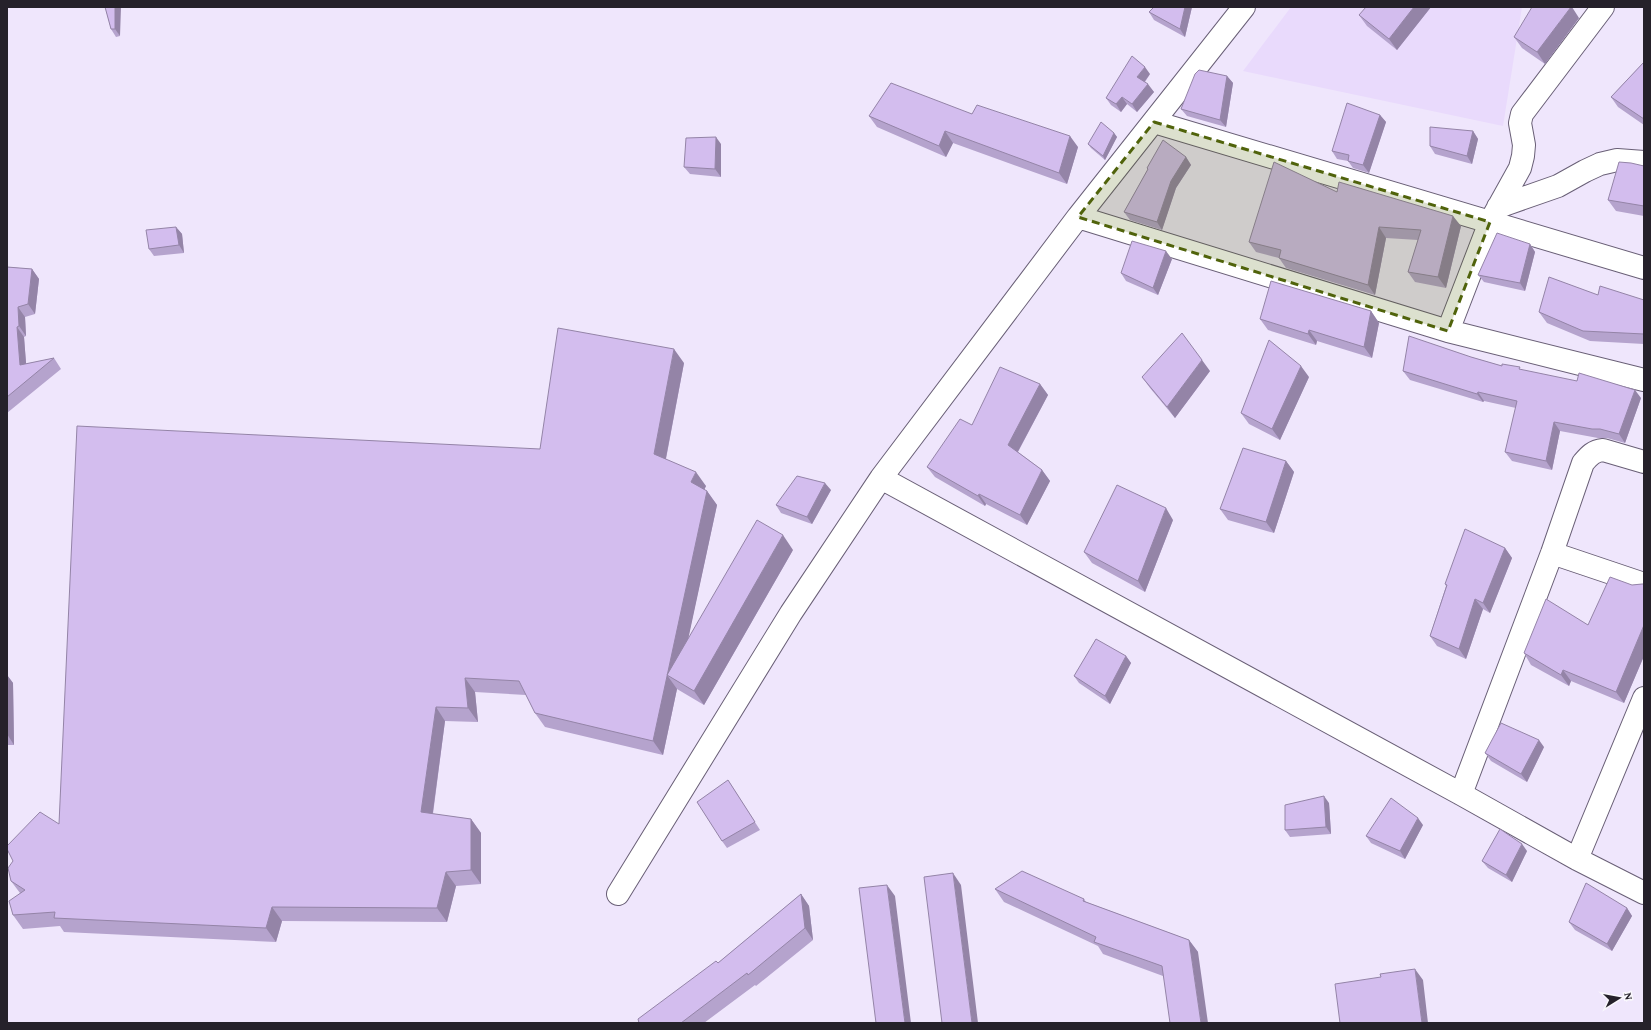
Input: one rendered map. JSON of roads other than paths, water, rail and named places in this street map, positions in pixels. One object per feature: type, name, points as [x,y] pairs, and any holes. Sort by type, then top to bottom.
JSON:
[{"type":"street","points":[[618,894],[791,612],[881,478],[1078,217],[1244,7]]},
{"type":"street","points":[[1448,331],[1494,214],[1520,168],[1524,145],[1520,123],[1522,114],[1602,7]]},
{"type":"street","points":[[1154,122],[1494,214],[1644,268]]},
{"type":"street","points":[[1494,214],[1558,186],[1600,164],[1617,160],[1644,162]]},
{"type":"street","points":[[1078,217],[1448,331],[1644,380]]},
{"type":"street","points":[[1461,794],[1552,553],[1582,463],[1591,454],[1603,450],[1644,462]]},
{"type":"street","points":[[881,478],[1461,794],[1577,859],[1644,893]]},
{"type":"street","points":[[1552,553],[1644,584]]},
{"type":"street","points":[[1577,859],[1644,698]]}]
